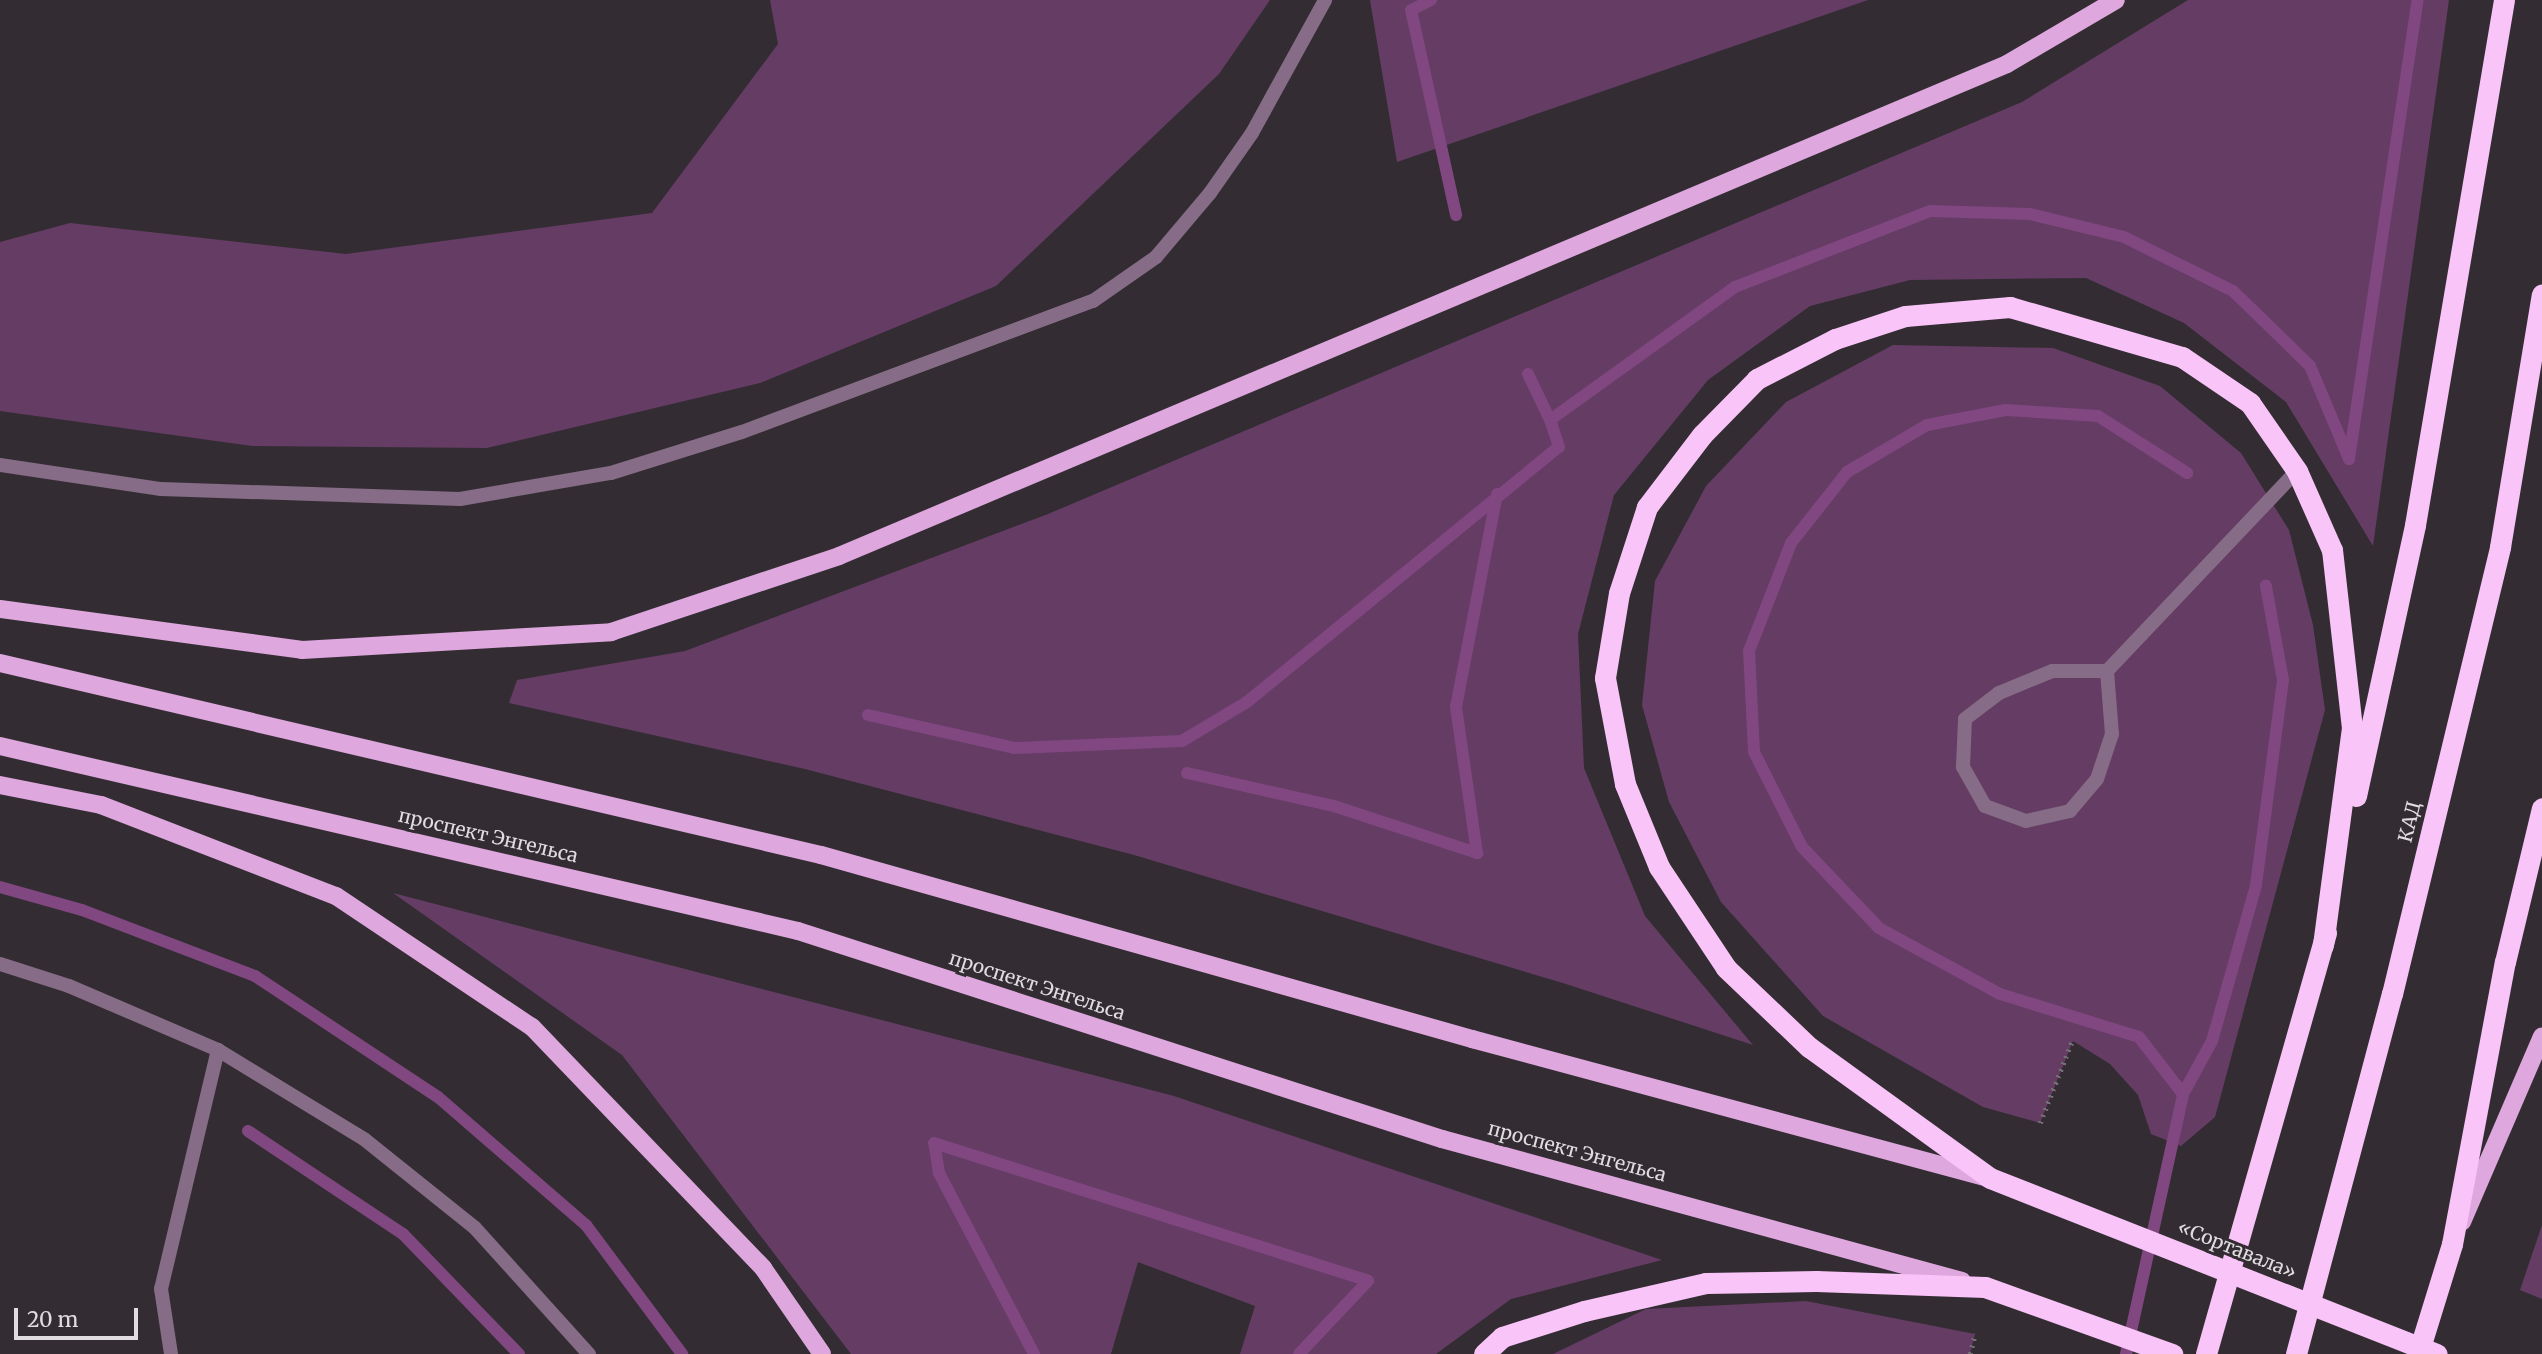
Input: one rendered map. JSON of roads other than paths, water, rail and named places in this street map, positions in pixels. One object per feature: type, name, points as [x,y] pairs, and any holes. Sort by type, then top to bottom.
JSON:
[{"type":"highway","points":[[2206,1354],[2323,945],[2415,526],[2504,0]]},
{"type":"highway","name":"КАД","points":[[2296,1354],[2392,994],[2500,547],[2542,294]]},
{"type":"highway","points":[[1990,1178],[1809,1047],[1726,968],[1659,867],[1625,784],[1605,678],[1619,593],[1647,508],[1702,435],[1757,379],[1835,339],[1905,316],[2010,307],[2182,357],[2250,403],[2297,471],[2332,550],[2352,728],[2323,945]]},
{"type":"highway","points":[[2418,1354],[2452,1244],[2505,962],[2542,808]]},
{"type":"highway","name":"«Сортавала»","points":[[1990,1178],[2437,1354]]},
{"type":"highway","points":[[1484,1354],[1502,1336],[1584,1311],[1706,1283],[1816,1281],[1985,1287]]},
{"type":"highway","name":"проспект Энгельса","points":[[1985,1287],[2172,1354]]},
{"type":"main road","points":[[0,609],[302,650],[611,632],[890,534],[2007,64],[2116,0]]},
{"type":"main road","points":[[0,663],[821,855],[1472,1039],[1990,1178]]},
{"type":"main road","name":"проспект Энгельса","points":[[0,746],[798,931],[1442,1139],[1985,1287]]},
{"type":"main road","points":[[0,785],[101,805],[336,896],[533,1027],[763,1268],[822,1354]]},
{"type":"main road","points":[[2452,1244],[2542,1036]]},
{"type":"street","points":[[0,465],[161,489],[460,499],[611,473],[742,432],[1093,301],[1156,257],[1210,193],[1252,134],[1325,0]]},
{"type":"street","points":[[2107,671],[2112,734],[2097,779],[2070,811],[2026,821],[1985,806],[1963,767],[1965,719],[1999,693],[2052,671],[2107,671],[2297,471]]},
{"type":"street","points":[[0,964],[69,986],[218,1050],[364,1139],[475,1228],[589,1354]]},
{"type":"street","points":[[171,1354],[161,1289],[218,1050]]},
{"type":"waterway","points":[[1431,0],[1411,10],[1456,215]]},
{"type":"waterway","points":[[868,715],[1014,748],[1182,741],[1247,702],[1559,447],[1550,420],[1735,287],[1930,211],[2030,214],[2124,237],[2233,291],[2310,366],[2349,459],[2418,0]]},
{"type":"waterway","points":[[1528,374],[1550,420]]},
{"type":"waterway","points":[[2183,1094],[2139,1037],[2000,994],[1879,928],[1802,847],[1754,752],[1749,651],[1791,543],[1847,472],[1927,425],[2006,410],[2098,416],[2187,473]]},
{"type":"waterway","points":[[1187,773],[1334,806],[1477,853],[1456,707],[1497,494]]},
{"type":"waterway","points":[[2126,1354],[2183,1094],[2212,1041],[2256,885],[2283,680],[2266,586]]},
{"type":"waterway","points":[[0,887],[82,910],[255,976],[438,1097],[586,1225],[682,1354]]},
{"type":"waterway","points":[[248,1131],[403,1234],[519,1354]]},
{"type":"waterway","points":[[1034,1354],[939,1173],[934,1143],[1368,1281],[1299,1354]]}]
